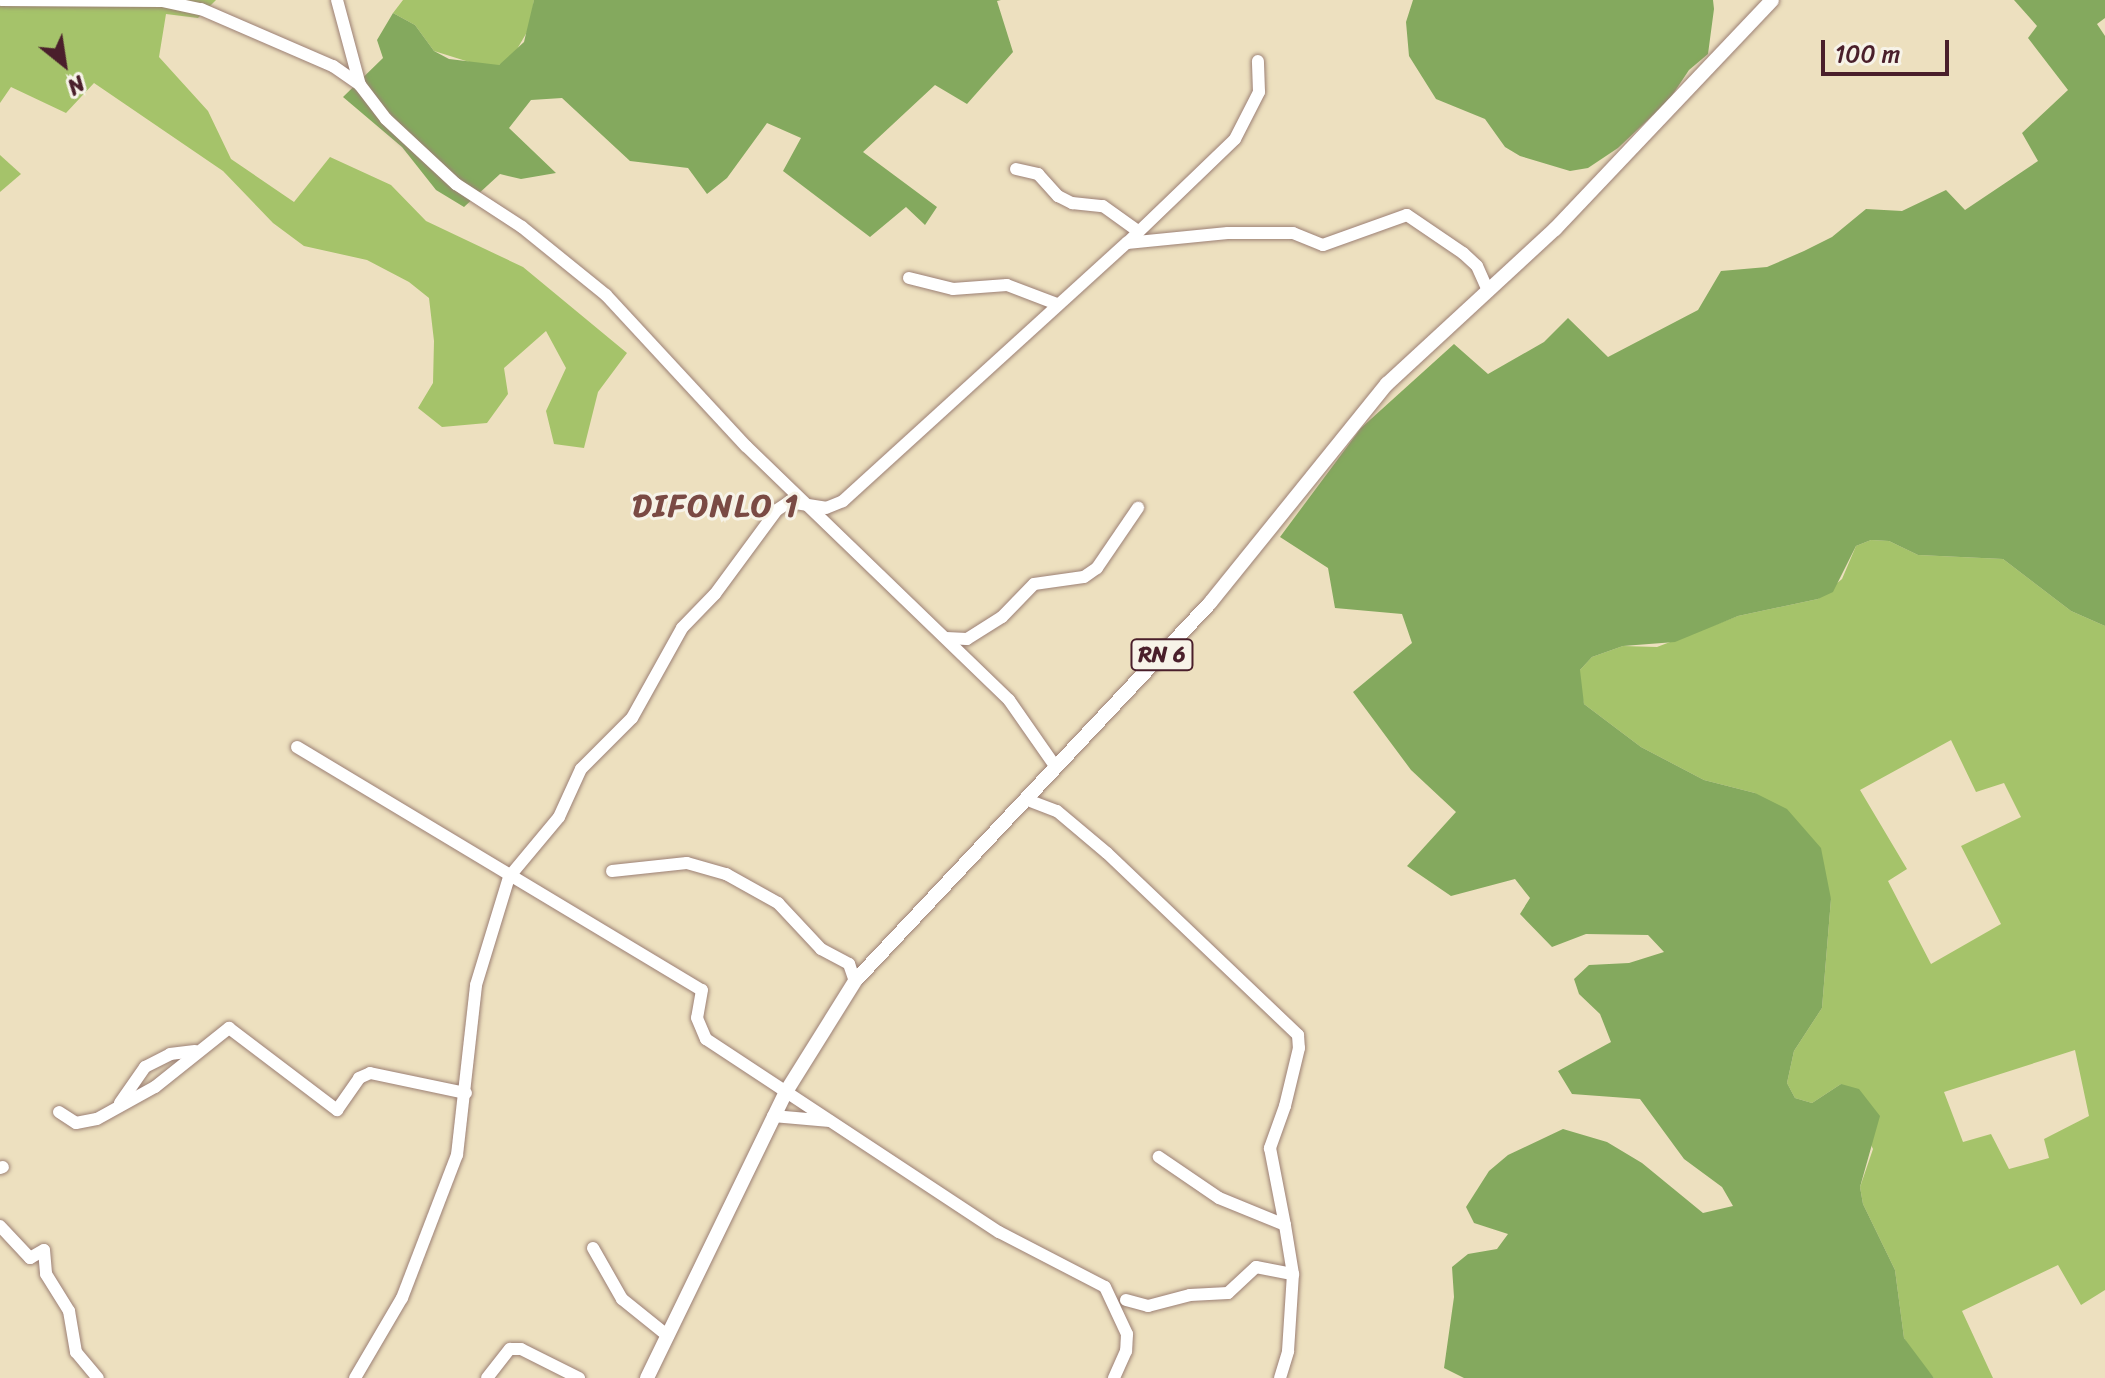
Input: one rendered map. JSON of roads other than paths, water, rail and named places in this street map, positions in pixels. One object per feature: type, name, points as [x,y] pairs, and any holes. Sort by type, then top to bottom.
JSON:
[{"type":"main road","name":"RN 6","points":[[647,1378],[773,1116],[855,981],[1210,603],[1387,384],[1555,229],[1772,0]]},
{"type":"street","points":[[1,0],[162,1],[201,9],[333,66],[360,85],[386,119],[456,184],[522,227],[606,295],[806,505],[839,533],[1009,700],[1055,766]]},
{"type":"street","points":[[337,0],[360,85]]},
{"type":"street","points":[[355,1378],[389,1325],[426,1239],[457,1155],[481,960],[509,877],[559,817],[581,769],[632,718],[682,628],[715,594],[777,510],[789,502],[826,508],[843,501],[1139,232],[1235,139],[1259,92],[1258,61]]},
{"type":"street","points":[[1016,169],[1038,174],[1058,196],[1072,203],[1103,206],[1139,232]]},
{"type":"street","points":[[1127,243],[1228,233],[1293,233],[1323,245],[1407,215],[1470,260],[1488,291]]},
{"type":"street","points":[[909,278],[953,289],[1007,285],[1057,304]]},
{"type":"street","points":[[839,533],[843,501]]},
{"type":"street","points":[[946,638],[967,639],[1002,617],[1034,584],[1084,577],[1097,568],[1138,508]]},
{"type":"street","points":[[297,747],[509,877],[702,990],[697,1018],[706,1039],[1027,1249],[1105,1287],[1127,1334],[1126,1351],[1114,1378]]},
{"type":"street","points":[[1025,799],[1057,811],[1107,853],[1298,1035],[1285,1106],[1270,1148],[1293,1274],[1288,1351],[1280,1378]]},
{"type":"street","points":[[612,871],[687,863],[726,874],[778,903],[821,949],[849,964],[855,981]]},
{"type":"street","points":[[59,1112],[84,1124],[155,1087],[195,1051],[229,1028],[337,1110],[359,1078],[370,1073],[466,1093]]},
{"type":"street","points":[[118,1106],[145,1067],[170,1054],[195,1051]]},
{"type":"street","points":[[773,1116],[833,1122]]},
{"type":"street","points":[[1159,1157],[1219,1198],[1285,1225]]},
{"type":"street","points":[[0,1226],[30,1258],[44,1250],[46,1274],[69,1311],[76,1352],[98,1378]]},
{"type":"street","points":[[593,1248],[622,1299],[668,1336]]},
{"type":"street","points":[[1126,1300],[1148,1306],[1190,1295],[1228,1293],[1256,1267],[1293,1274]]},
{"type":"street","points":[[487,1378],[510,1349],[521,1349],[579,1378]]},
{"type":"district","name":"DIFONLO 1","points":[[716,506]]}]
